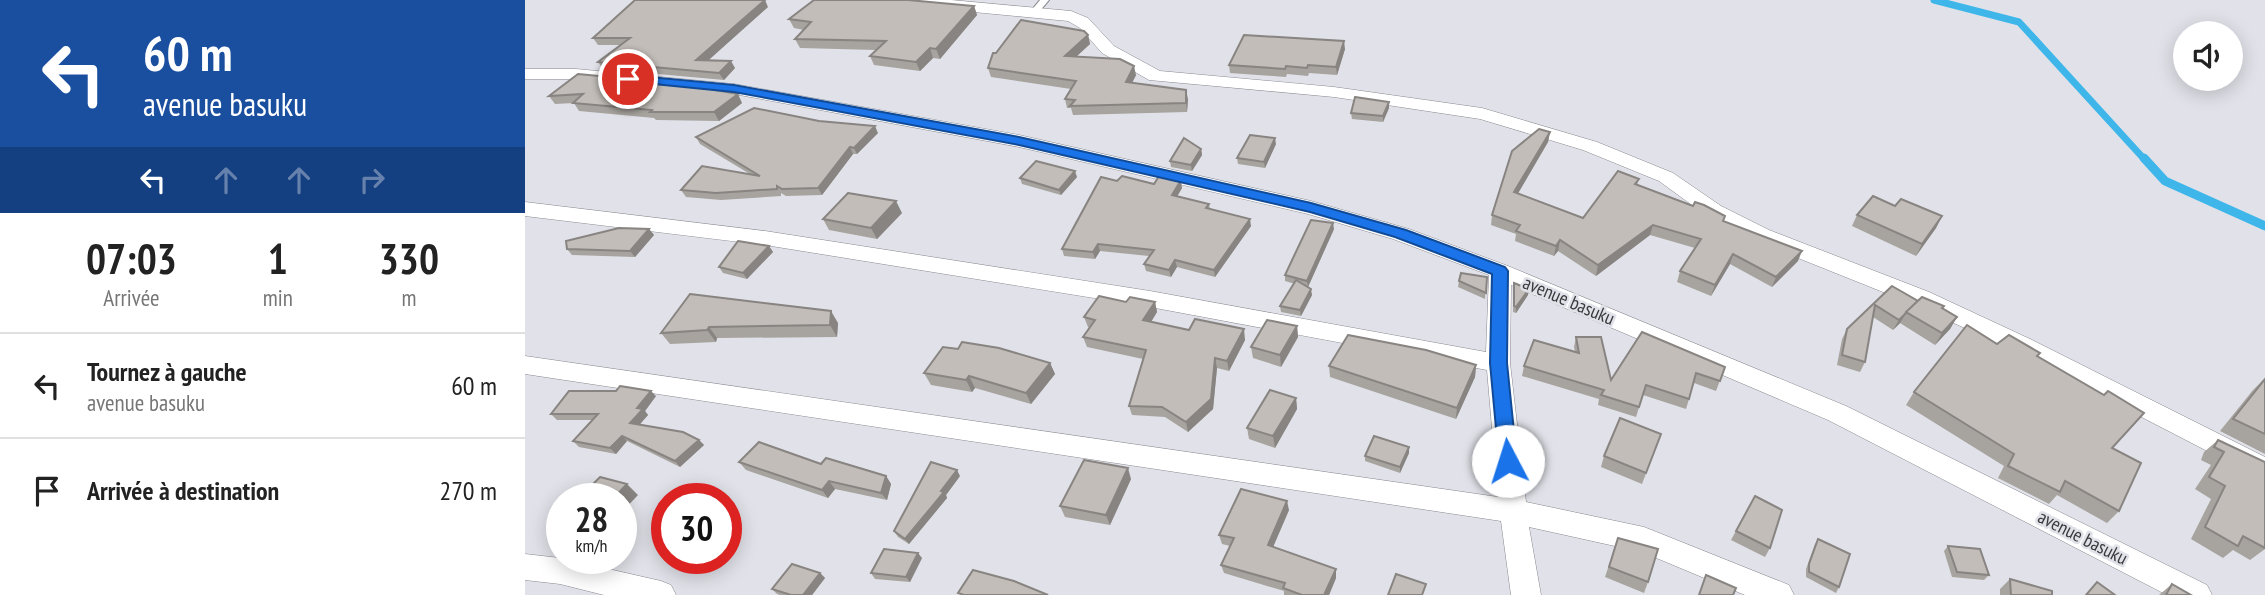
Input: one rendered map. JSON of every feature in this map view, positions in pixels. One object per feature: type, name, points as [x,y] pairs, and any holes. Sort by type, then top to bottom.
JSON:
[{"type":"street","points":[[900,0],[1040,5],[1083,21],[1103,46],[1146,68],[1155,76],[1334,92],[1482,114],[1590,146],[1666,177],[1714,211],[1761,235],[1921,298],[2022,345],[2265,470]]},
{"type":"street","name":"avenue basuku","points":[[525,74],[576,74],[734,89],[1019,141],[1311,208],[1401,233],[1500,271],[1837,413],[2197,595]]},
{"type":"street","points":[[525,209],[820,247],[1150,299],[1498,363]]},
{"type":"street","points":[[1500,271],[1498,363],[1513,510],[1526,595]]},
{"type":"street","points":[[525,365],[1513,510],[1644,540],[1779,595]]},
{"type":"street","points":[[525,567],[559,571],[661,595]]},
{"type":"building","points":[[635,0],[765,0],[696,60],[731,61],[719,73],[598,62],[630,38],[593,38]]},
{"type":"building","points":[[814,0],[908,0],[974,6],[936,49],[930,48],[916,62],[870,56],[886,41],[795,39],[811,22],[789,19]]},
{"type":"building","points":[[1021,20],[1084,31],[1088,35],[1065,56],[1120,59],[1134,66],[1126,82],[1186,90],[1186,103],[1070,106],[1075,100],[1065,99],[1076,81],[988,68],[993,53],[996,53]]},
{"type":"building","points":[[1244,35],[1344,41],[1336,67],[1308,65],[1307,68],[1286,66],[1285,69],[1229,65]]},
{"type":"building","points":[[578,74],[706,86],[704,88],[738,94],[714,112],[650,112],[652,110],[573,103],[583,94],[549,96]]},
{"type":"building","points":[[1355,97],[1389,102],[1383,116],[1351,113]]},
{"type":"building","points":[[754,108],[819,121],[875,126],[854,148],[850,147],[818,188],[782,189],[777,186],[777,189],[716,193],[681,190],[702,166],[760,176],[696,137]]},
{"type":"building","points":[[1539,129],[1550,132],[1514,192],[1583,218],[1618,171],[1639,179],[1635,184],[1693,206],[1695,202],[1704,205],[1725,216],[1723,221],[1802,251],[1776,277],[1733,254],[1715,285],[1680,271],[1701,239],[1653,225],[1598,265],[1560,240],[1556,246],[1516,231],[1520,225],[1492,215],[1512,151]]},
{"type":"building","points":[[1250,135],[1275,138],[1264,162],[1237,158]]},
{"type":"building","points":[[1184,138],[1201,149],[1191,165],[1170,161]]},
{"type":"building","points":[[1036,161],[1075,171],[1059,190],[1020,178]]},
{"type":"building","points":[[1122,176],[1154,184],[1159,176],[1181,180],[1172,195],[1209,204],[1206,208],[1250,219],[1214,270],[1175,260],[1169,270],[1144,264],[1154,250],[1098,244],[1093,252],[1062,249],[1101,177],[1117,181]]},
{"type":"building","points":[[848,193],[896,201],[871,228],[823,219]]},
{"type":"building","points":[[1873,196],[1895,206],[1901,199],[1942,216],[1922,244],[1857,215]]},
{"type":"building","points":[[1311,220],[1333,223],[1307,281],[1285,275]]},
{"type":"building","points":[[619,228],[649,229],[630,251],[567,249],[566,241]]},
{"type":"building","points":[[738,241],[769,246],[743,273],[719,267]]},
{"type":"building","points":[[1461,273],[1487,277],[1486,293],[1459,281]]},
{"type":"building","points":[[1296,280],[1311,289],[1300,310],[1280,306]]},
{"type":"building","points":[[1514,283],[1529,289],[1516,307],[1514,306]]},
{"type":"building","points":[[1892,286],[1918,301],[1899,320],[1875,305],[1865,362],[1842,355],[1847,329]]},
{"type":"building","points":[[690,294],[831,311],[830,325],[709,327],[707,330],[661,333]]},
{"type":"building","points":[[1099,296],[1126,302],[1130,297],[1155,302],[1143,320],[1189,330],[1195,319],[1244,329],[1227,361],[1215,358],[1211,399],[1186,422],[1162,407],[1129,406],[1146,350],[1083,337],[1095,320],[1084,317]]},
{"type":"building","points":[[1922,297],[1944,306],[1942,308],[1957,317],[1942,333],[1906,312]]},
{"type":"building","points":[[1267,320],[1297,326],[1280,355],[1251,347]]},
{"type":"building","points":[[1967,325],[1997,344],[2009,335],[2040,353],[2037,356],[2104,395],[2108,391],[2144,413],[2112,448],[2141,463],[2119,511],[2065,481],[2060,492],[2008,466],[2014,454],[1914,392]]},
{"type":"building","points":[[1642,332],[1725,367],[1720,381],[1696,373],[1689,399],[1646,385],[1639,407],[1601,395],[1604,390],[1524,366],[1534,340],[1579,353],[1576,337],[1601,337],[1611,380]]},
{"type":"building","points":[[1348,335],[1426,350],[1476,365],[1457,408],[1329,366]]},
{"type":"building","points":[[962,342],[999,348],[1050,363],[1026,393],[969,376],[966,380],[924,373],[943,347],[958,349]]},
{"type":"building","points":[[2265,379],[2265,434],[2233,419]]},
{"type":"building","points":[[620,386],[651,391],[637,408],[643,409],[630,423],[683,432],[699,440],[675,461],[622,436],[610,448],[573,441],[598,414],[551,414],[569,391],[616,391]]},
{"type":"building","points":[[1270,390],[1296,398],[1273,436],[1247,428]]},
{"type":"building","points":[[1620,418],[1661,434],[1646,473],[1604,456]]},
{"type":"building","points":[[1374,436],[1409,447],[1400,467],[1365,456]]},
{"type":"building","points":[[2218,440],[2265,462],[2265,548],[2243,536],[2238,546],[2205,527],[2225,486],[2209,477],[2224,452],[2214,447]]},
{"type":"building","points":[[759,442],[821,464],[826,458],[886,476],[881,493],[829,481],[822,490],[739,462]]},
{"type":"building","points":[[1084,460],[1128,468],[1106,515],[1060,506]]},
{"type":"building","points":[[931,462],[957,470],[941,491],[944,492],[905,539],[894,531]]},
{"type":"building","points":[[600,477],[623,483],[594,483]]},
{"type":"building","points":[[1241,489],[1287,501],[1268,545],[1336,569],[1324,595],[1302,595],[1283,588],[1285,583],[1221,565],[1234,538],[1219,535]]},
{"type":"building","points":[[1755,496],[1782,510],[1770,548],[1736,531]]},
{"type":"building","points":[[1618,538],[1658,549],[1648,582],[1609,567]]},
{"type":"building","points":[[1818,539],[1850,554],[1839,587],[1809,572],[1809,564]]},
{"type":"building","points":[[1948,546],[1980,549],[1989,575],[1957,572]]},
{"type":"building","points":[[884,549],[918,553],[906,577],[871,573]]},
{"type":"building","points":[[792,564],[820,573],[803,595],[791,595],[772,589]]},
{"type":"building","points":[[973,570],[1014,581],[1048,595],[958,593]]},
{"type":"building","points":[[1396,574],[1426,584],[1422,595],[1388,595]]},
{"type":"building","points":[[1706,575],[1736,588],[1733,595],[1699,595]]},
{"type":"building","points":[[2010,579],[2052,591],[2052,595],[2011,595]]},
{"type":"building","points":[[2097,582],[2115,595],[2086,595]]},
{"type":"building","points":[[2172,584],[2191,595],[2166,595]]},
{"type":"waterway","points":[[1934,0],[2019,22],[2145,160]]},
{"type":"waterway","points":[[2144,158],[2165,181],[2265,226]]},
{"type":"route","points":[[628,79],[734,89],[1019,141],[1311,208],[1401,233],[1500,271],[1498,363],[1508,461]]}]
